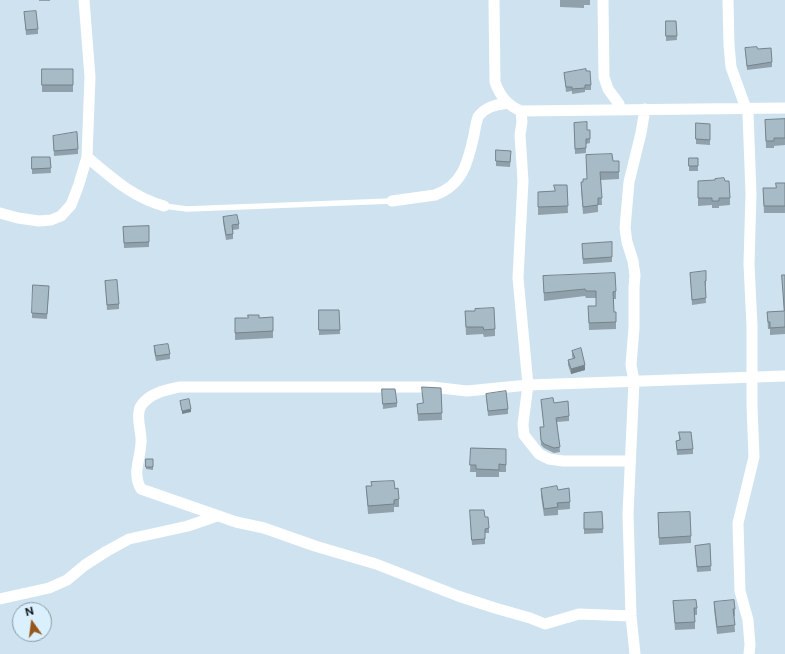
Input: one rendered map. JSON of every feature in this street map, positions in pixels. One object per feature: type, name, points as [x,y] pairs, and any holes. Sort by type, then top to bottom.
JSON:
[{"type":"street","points":[[0,213],[18,218],[39,221],[51,220],[61,216],[70,205],[78,187],[87,157],[90,77],[84,0]]},
{"type":"street","points":[[494,0],[495,82],[499,92],[507,103],[513,108],[521,111],[785,108]]},
{"type":"street","points":[[603,0],[604,77],[608,89],[619,104],[620,110]]},
{"type":"street","points":[[728,0],[731,67],[746,108],[748,119],[751,194],[749,264],[752,326],[754,457],[738,523],[740,591],[748,620],[750,645],[749,654]]},
{"type":"street","points":[[392,201],[435,195],[453,185],[458,180],[465,168],[478,117],[488,107],[507,103]]},
{"type":"street","points":[[635,654],[631,616],[628,514],[634,381],[631,364],[634,328],[635,275],[625,228],[629,182],[641,133],[644,109]]},
{"type":"street","points":[[521,111],[523,181],[518,278],[528,385],[523,424],[524,435],[538,454],[549,459],[563,461],[630,461]]},
{"type":"street","points":[[87,157],[130,192],[141,198],[164,206]]},
{"type":"street","points":[[631,616],[579,614],[545,624],[458,596],[376,564],[315,546],[264,528],[236,522],[156,496],[141,489],[138,485],[136,471],[141,444],[139,412],[145,401],[154,394],[179,387],[432,387],[467,391],[528,385],[785,376]]},
{"type":"street","points":[[0,599],[49,588],[67,580],[84,565],[129,539],[188,526],[217,516]]},
{"type":"lane","points":[[164,206],[202,209],[392,201]]},
{"type":"building","points":[[36,11],[38,29],[26,30],[24,12]]},
{"type":"building","points":[[666,21],[676,21],[677,36],[666,36]]},
{"type":"building","points":[[757,47],[758,49],[771,48],[772,62],[747,66],[745,48]]},
{"type":"building","points":[[42,69],[73,69],[73,85],[42,85]]},
{"type":"building","points":[[586,69],[586,71],[590,71],[591,85],[585,85],[585,88],[572,89],[572,87],[566,87],[564,73]]},
{"type":"building","points":[[785,119],[785,138],[774,138],[774,141],[766,141],[765,120]]},
{"type":"building","points":[[587,122],[587,130],[590,130],[590,139],[586,139],[586,148],[575,149],[574,123]]},
{"type":"building","points":[[696,123],[710,124],[710,140],[696,139]]},
{"type":"building","points":[[77,132],[78,149],[54,151],[53,136]]},
{"type":"building","points":[[496,150],[511,151],[510,162],[496,161]]},
{"type":"building","points":[[612,154],[613,161],[619,161],[619,172],[600,172],[602,198],[598,198],[598,205],[583,207],[581,182],[583,182],[583,179],[587,179],[586,155]]},
{"type":"building","points":[[32,157],[50,157],[51,168],[32,169]]},
{"type":"building","points":[[689,158],[698,158],[698,166],[689,166]]},
{"type":"building","points":[[724,178],[725,181],[729,181],[730,198],[719,198],[719,201],[712,201],[712,198],[698,198],[698,181]]},
{"type":"building","points":[[776,183],[785,183],[785,206],[764,206],[763,188],[776,188]]},
{"type":"building","points":[[554,185],[567,185],[568,206],[538,207],[538,192],[555,191]]},
{"type":"building","points":[[237,215],[239,224],[232,225],[233,234],[226,235],[223,217]]},
{"type":"building","points":[[149,226],[149,242],[124,243],[123,227]]},
{"type":"building","points":[[612,242],[612,257],[583,259],[582,244]]},
{"type":"building","points":[[706,271],[706,298],[692,300],[690,273]]},
{"type":"building","points":[[615,273],[616,291],[613,292],[616,322],[589,323],[588,306],[596,306],[596,291],[586,291],[585,289],[544,293],[543,276]]},
{"type":"building","points":[[782,275],[785,275],[785,327],[770,328],[767,312],[784,311]]},
{"type":"building","points":[[117,280],[119,304],[107,305],[105,281]]},
{"type":"building","points":[[33,285],[49,286],[47,314],[32,313]]},
{"type":"building","points":[[494,308],[495,329],[484,330],[483,327],[466,327],[465,311]]},
{"type":"building","points":[[319,310],[339,310],[340,330],[319,330]]},
{"type":"building","points":[[248,315],[259,315],[259,318],[273,317],[273,331],[235,333],[235,318],[248,318]]},
{"type":"building","points":[[168,344],[170,354],[156,356],[154,346]]},
{"type":"building","points":[[581,348],[585,365],[571,369],[568,360],[575,358],[572,351]]},
{"type":"building","points":[[422,387],[441,388],[442,413],[418,414],[417,404],[423,403]]},
{"type":"building","points":[[382,389],[395,389],[397,403],[383,404]]},
{"type":"building","points":[[506,391],[508,409],[488,411],[486,394]]},
{"type":"building","points":[[553,398],[554,403],[568,401],[569,416],[556,418],[560,447],[554,448],[544,444],[541,440],[540,427],[544,427],[541,400]]},
{"type":"building","points":[[189,399],[191,409],[182,411],[180,401]]},
{"type":"building","points":[[679,432],[691,432],[693,449],[677,450],[676,441],[680,440]]},
{"type":"building","points":[[471,448],[506,449],[506,465],[499,464],[499,470],[476,469],[476,465],[470,465]]},
{"type":"building","points":[[146,459],[153,459],[153,467],[146,467]]},
{"type":"building","points":[[394,481],[395,489],[398,488],[399,499],[394,500],[394,504],[368,506],[366,486],[372,486],[371,482]]},
{"type":"building","points":[[557,486],[558,490],[569,488],[570,502],[557,503],[558,507],[544,509],[541,489]]},
{"type":"building","points":[[470,510],[484,510],[485,517],[488,517],[489,528],[485,529],[485,539],[472,540]]},
{"type":"building","points":[[602,512],[603,529],[584,529],[584,513]]},
{"type":"building","points":[[690,512],[691,536],[659,538],[658,513]]},
{"type":"building","points":[[710,544],[711,566],[697,567],[695,546]]},
{"type":"building","points":[[696,600],[697,608],[694,608],[695,622],[675,623],[673,601]]},
{"type":"building","points":[[734,600],[735,609],[733,609],[735,625],[717,627],[714,602]]}]
